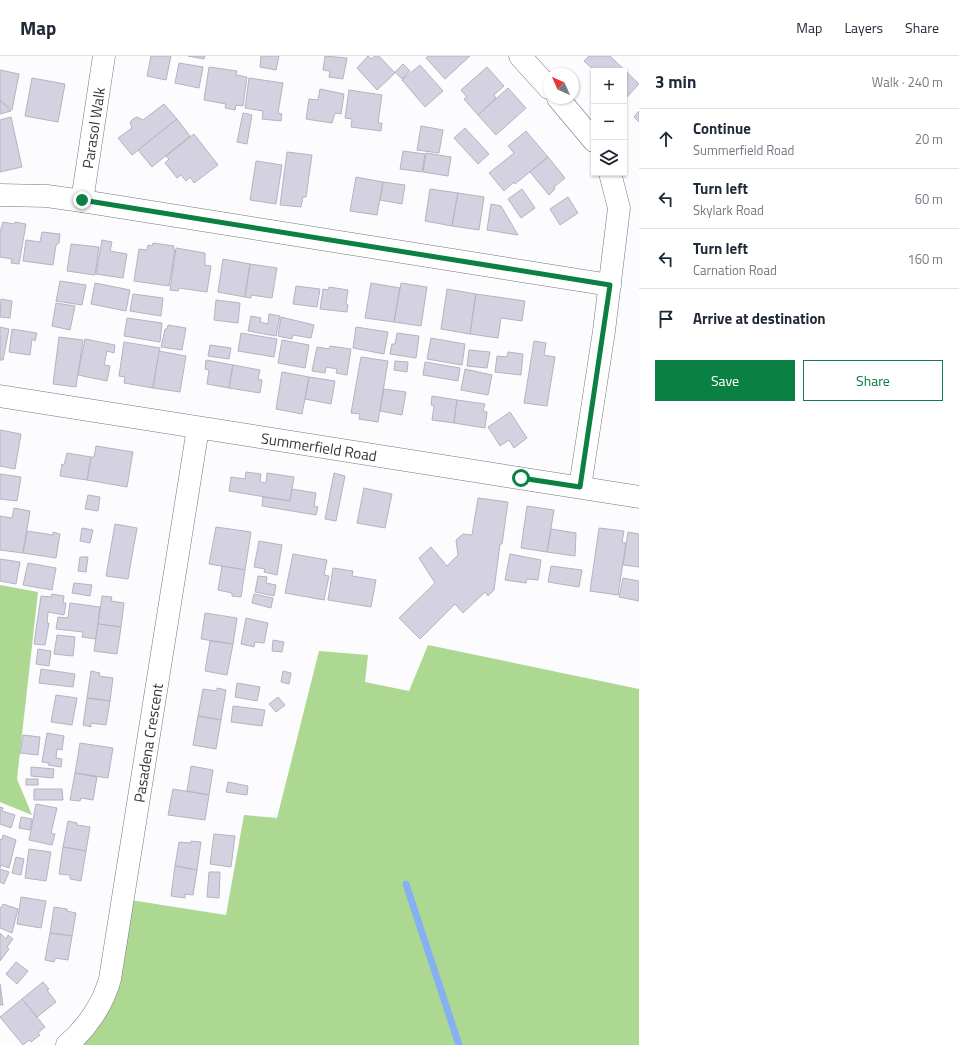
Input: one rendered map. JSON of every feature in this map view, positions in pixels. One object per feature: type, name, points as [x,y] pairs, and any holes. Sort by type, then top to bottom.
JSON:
[{"type":"street","name":"Parasol Walk","points":[[82,200],[104,56]]},
{"type":"street","points":[[520,56],[543,81]]},
{"type":"street","points":[[563,104],[593,140]]},
{"type":"street","points":[[580,487],[620,208],[611,176]]},
{"type":"street","points":[[0,195],[47,196],[82,200],[610,285]]},
{"type":"street","name":"Summerfield Road","points":[[0,396],[639,497]]},
{"type":"street","name":"Pasadena Crescent","points":[[67,1045],[84,1029],[105,995],[110,979],[198,428]]},
{"type":"green space","points":[[0,585],[38,592],[17,779],[32,815],[0,802]]},
{"type":"green space","points":[[428,645],[639,689],[639,1045],[68,1045],[84,1030],[124,899],[226,915],[244,815],[277,818],[319,651],[368,655],[365,682],[409,691]]},
{"type":"building","points":[[151,56],[171,56],[166,80],[147,76]]},
{"type":"building","points":[[188,56],[205,56],[204,59]]},
{"type":"building","points":[[261,56],[279,56],[276,70],[260,67]]},
{"type":"building","points":[[325,56],[347,58],[343,79],[329,77],[330,71],[323,70]]},
{"type":"building","points":[[368,56],[371,59],[375,56],[379,56],[395,73],[377,90],[357,68]]},
{"type":"building","points":[[428,56],[470,56],[445,79],[426,58]]},
{"type":"building","points":[[589,56],[610,56],[622,68],[592,68],[584,61]]},
{"type":"building","points":[[179,63],[203,67],[199,88],[175,83]]},
{"type":"building","points":[[403,64],[410,71],[402,79],[395,72]]},
{"type":"building","points":[[420,65],[443,91],[425,107],[402,80]]},
{"type":"building","points":[[209,67],[237,71],[236,75],[247,77],[243,106],[236,105],[235,110],[225,108],[226,104],[204,100]]},
{"type":"building","points":[[487,67],[504,86],[494,95],[496,98],[478,115],[464,99],[467,97],[461,90]]},
{"type":"building","points":[[0,70],[19,74],[12,110],[0,100]]},
{"type":"building","points":[[627,72],[639,84],[627,97]]},
{"type":"building","points":[[32,78],[65,84],[58,122],[25,116]]},
{"type":"building","points":[[249,78],[283,83],[278,113],[282,114],[281,121],[262,119],[263,111],[245,108]]},
{"type":"building","points":[[508,88],[526,108],[496,135],[478,115]]},
{"type":"building","points":[[320,89],[344,94],[341,114],[335,113],[332,123],[306,119],[309,99],[318,100]]},
{"type":"building","points":[[349,90],[382,95],[378,123],[382,123],[381,131],[351,127],[352,119],[345,118]]},
{"type":"building","points":[[0,101],[11,111],[0,114]]},
{"type":"building","points":[[164,104],[177,119],[132,155],[118,138],[132,128],[130,122],[133,119],[137,117],[143,120]]},
{"type":"building","points":[[639,111],[639,122],[634,117]]},
{"type":"building","points":[[243,113],[252,115],[247,144],[237,142]]},
{"type":"building","points":[[11,117],[22,167],[0,172],[0,120]]},
{"type":"building","points":[[177,119],[190,136],[152,167],[138,150]]},
{"type":"building","points":[[421,126],[443,130],[439,153],[417,150]]},
{"type":"building","points":[[465,128],[489,154],[478,164],[454,138]]},
{"type":"building","points":[[526,131],[548,157],[504,191],[489,173],[514,153],[508,146]]},
{"type":"building","points":[[194,134],[218,165],[194,183],[190,177],[186,181],[181,175],[177,178],[165,163],[169,159],[166,156]]},
{"type":"building","points":[[403,151],[425,154],[422,172],[400,169]]},
{"type":"building","points":[[287,152],[312,155],[306,197],[303,197],[301,207],[280,205]]},
{"type":"building","points":[[426,153],[451,157],[448,176],[423,172]]},
{"type":"building","points":[[548,157],[565,178],[554,187],[555,189],[549,195],[530,172]]},
{"type":"building","points":[[256,161],[282,165],[276,204],[250,200]]},
{"type":"building","points":[[356,177],[383,182],[377,215],[350,211]]},
{"type":"building","points":[[383,182],[405,185],[402,204],[380,200]]},
{"type":"building","points":[[430,189],[458,193],[452,226],[425,221]]},
{"type":"building","points":[[522,189],[535,208],[521,218],[508,199]]},
{"type":"building","points":[[458,193],[484,197],[479,230],[452,226]]},
{"type":"building","points":[[568,197],[578,213],[560,225],[550,209]]},
{"type":"building","points":[[491,204],[501,206],[518,235],[487,230]]},
{"type":"building","points":[[3,222],[26,224],[19,264],[11,263],[12,259],[0,257],[0,232]]},
{"type":"building","points":[[42,232],[60,234],[59,243],[56,245],[53,265],[23,261],[26,240],[40,242]]},
{"type":"building","points":[[102,240],[112,242],[110,251],[127,254],[123,278],[96,274]]},
{"type":"building","points":[[153,243],[174,246],[173,249],[175,250],[169,286],[134,281],[139,249],[147,250],[148,245],[152,246]]},
{"type":"building","points":[[71,244],[99,247],[95,275],[67,271]]},
{"type":"building","points":[[176,248],[205,253],[205,265],[211,266],[207,292],[179,288],[178,291],[170,290]]},
{"type":"building","points":[[223,259],[250,264],[245,297],[218,292]]},
{"type":"building","points":[[250,264],[277,268],[272,298],[251,295],[251,298],[245,297]]},
{"type":"building","points":[[60,281],[86,285],[82,305],[56,301]]},
{"type":"building","points":[[95,283],[130,290],[126,311],[91,304]]},
{"type":"building","points":[[371,283],[400,288],[394,322],[365,318]]},
{"type":"building","points":[[401,283],[427,287],[421,326],[394,322]]},
{"type":"building","points":[[296,286],[320,289],[317,307],[293,304]]},
{"type":"building","points":[[329,287],[348,290],[346,304],[348,305],[347,312],[320,309],[323,289],[328,290]]},
{"type":"building","points":[[447,289],[476,294],[470,334],[441,329]]},
{"type":"building","points":[[133,294],[163,298],[161,316],[130,311]]},
{"type":"building","points":[[476,294],[525,301],[522,321],[501,318],[498,338],[470,334]]},
{"type":"building","points":[[1,299],[12,301],[10,318],[0,317]]},
{"type":"building","points":[[216,300],[240,303],[238,323],[214,320]]},
{"type":"building","points":[[56,303],[75,306],[70,330],[52,326]]},
{"type":"building","points":[[269,314],[280,316],[276,336],[248,331],[251,316],[261,318],[260,322],[268,324]]},
{"type":"building","points":[[281,317],[314,325],[311,338],[293,335],[292,339],[278,336]]},
{"type":"building","points":[[127,318],[162,323],[160,342],[124,336]]},
{"type":"building","points":[[168,325],[186,328],[182,350],[161,347],[165,329],[167,329]]},
{"type":"building","points":[[0,327],[9,329],[3,360],[0,360]]},
{"type":"building","points":[[356,327],[388,332],[384,354],[353,348]]},
{"type":"building","points":[[12,329],[37,333],[35,341],[32,339],[30,355],[9,352]]},
{"type":"building","points":[[241,333],[277,339],[274,357],[238,351]]},
{"type":"building","points":[[397,333],[419,336],[416,358],[390,354],[392,344],[395,344]]},
{"type":"building","points":[[59,337],[83,340],[76,387],[53,384]]},
{"type":"building","points":[[431,338],[465,344],[462,365],[427,359]]},
{"type":"building","points":[[85,339],[115,345],[114,353],[107,351],[104,365],[110,366],[107,381],[78,375]]},
{"type":"building","points":[[282,340],[309,345],[305,368],[278,363]]},
{"type":"building","points":[[534,341],[546,343],[544,355],[555,357],[547,406],[524,403]]},
{"type":"building","points":[[124,342],[160,348],[153,388],[124,383],[125,377],[119,376]]},
{"type":"building","points":[[210,345],[231,348],[229,359],[208,356]]},
{"type":"building","points":[[330,346],[351,349],[347,375],[336,373],[337,369],[326,367],[325,373],[312,371],[317,347],[329,349]]},
{"type":"building","points":[[469,350],[490,352],[487,368],[467,366]]},
{"type":"building","points":[[159,351],[186,356],[180,392],[153,388]]},
{"type":"building","points":[[508,352],[523,354],[521,375],[495,372],[497,356],[507,357]]},
{"type":"building","points":[[361,357],[388,361],[378,422],[359,419],[360,414],[351,413]]},
{"type":"building","points":[[206,360],[233,365],[229,388],[207,384],[209,370],[205,369]]},
{"type":"building","points":[[395,361],[408,362],[407,372],[394,370]]},
{"type":"building","points":[[425,362],[460,368],[458,381],[423,375]]},
{"type":"building","points":[[233,365],[260,370],[258,379],[262,380],[260,393],[229,388]]},
{"type":"building","points":[[465,369],[492,375],[488,395],[461,390]]},
{"type":"building","points":[[282,372],[309,377],[302,414],[276,409]]},
{"type":"building","points":[[309,377],[335,381],[331,404],[305,399]]},
{"type":"building","points":[[384,389],[406,392],[402,415],[380,411]]},
{"type":"building","points":[[432,396],[457,400],[454,423],[432,420],[434,406],[431,405]]},
{"type":"building","points":[[457,400],[485,404],[483,411],[487,412],[485,428],[454,423]]},
{"type":"building","points":[[510,412],[527,438],[514,448],[509,440],[500,446],[488,427]]},
{"type":"building","points":[[0,430],[21,434],[15,469],[0,466]]},
{"type":"building","points":[[96,446],[133,452],[127,487],[87,480],[91,457],[94,457]]},
{"type":"building","points":[[67,453],[91,457],[87,480],[60,476],[62,464],[64,465]]},
{"type":"building","points":[[246,472],[261,474],[260,482],[266,483],[267,473],[294,477],[290,501],[229,491],[231,477],[245,479]]},
{"type":"building","points":[[334,473],[345,476],[336,521],[325,519]]},
{"type":"building","points":[[0,474],[21,477],[17,501],[0,499]]},
{"type":"building","points":[[364,488],[392,494],[385,528],[357,523]]},
{"type":"building","points":[[292,489],[316,493],[314,506],[318,507],[316,515],[262,506],[263,497],[290,501]]},
{"type":"building","points":[[88,495],[100,497],[98,511],[85,509]]},
{"type":"building","points":[[478,498],[508,502],[502,544],[500,544],[494,590],[488,596],[485,592],[463,613],[455,604],[420,639],[399,618],[435,583],[419,558],[431,547],[447,566],[458,555],[456,540],[463,534],[472,535]]},
{"type":"building","points":[[527,506],[554,510],[547,552],[521,548]]},
{"type":"building","points":[[14,508],[30,511],[23,553],[0,550],[0,516],[12,518]]},
{"type":"building","points":[[115,524],[137,528],[128,579],[106,576]]},
{"type":"building","points":[[216,527],[251,532],[245,570],[209,564]]},
{"type":"building","points":[[82,528],[93,530],[90,543],[80,541]]},
{"type":"building","points":[[599,528],[624,531],[622,542],[626,543],[618,595],[590,591]]},
{"type":"building","points":[[551,529],[576,533],[575,556],[547,552]]},
{"type":"building","points":[[27,531],[53,535],[53,532],[60,534],[56,558],[23,553]]},
{"type":"building","points":[[628,532],[639,534],[639,567],[623,565]]},
{"type":"building","points":[[259,541],[282,545],[277,575],[264,572],[265,569],[254,567]]},
{"type":"building","points":[[293,554],[327,560],[324,575],[329,576],[324,600],[285,593]]},
{"type":"building","points":[[510,554],[541,560],[538,580],[527,579],[526,583],[505,580]]},
{"type":"building","points":[[80,557],[88,557],[86,572],[78,571]]},
{"type":"building","points":[[0,559],[20,562],[16,584],[0,581]]},
{"type":"building","points":[[28,563],[56,568],[52,590],[23,585]]},
{"type":"building","points":[[222,566],[245,570],[241,597],[232,596],[232,593],[218,590]]},
{"type":"building","points":[[551,566],[582,570],[579,587],[548,582]]},
{"type":"building","points":[[333,568],[353,571],[352,576],[376,580],[371,607],[328,600]]},
{"type":"building","points":[[258,576],[267,577],[266,583],[276,585],[274,596],[255,592]]},
{"type":"building","points":[[623,578],[639,581],[639,601],[619,597]]},
{"type":"building","points":[[74,583],[92,585],[90,596],[72,593]]},
{"type":"building","points":[[52,594],[64,596],[63,603],[66,603],[64,615],[48,612],[47,623],[49,623],[45,645],[34,644],[41,596],[51,597]]},
{"type":"building","points":[[254,594],[273,598],[271,608],[252,603]]},
{"type":"building","points":[[102,596],[112,597],[111,601],[124,603],[121,627],[98,624]]},
{"type":"building","points":[[70,603],[100,607],[96,639],[82,637],[83,632],[56,629],[58,617],[68,618]]},
{"type":"building","points":[[205,613],[237,618],[233,644],[201,639]]},
{"type":"building","points":[[246,618],[268,623],[264,643],[255,642],[254,647],[241,644]]},
{"type":"building","points":[[98,624],[121,627],[117,654],[94,651]]},
{"type":"building","points":[[57,635],[75,637],[73,656],[54,654]]},
{"type":"building","points":[[273,640],[284,642],[282,652],[272,651]]},
{"type":"building","points":[[210,641],[233,644],[227,675],[205,671]]},
{"type":"building","points":[[38,649],[51,651],[49,666],[36,664]]},
{"type":"building","points":[[41,669],[75,674],[73,687],[39,683]]},
{"type":"building","points":[[91,671],[100,673],[99,676],[113,678],[110,701],[87,698]]},
{"type":"building","points":[[283,671],[291,673],[289,684],[281,682]]},
{"type":"building","points":[[237,683],[260,687],[257,701],[235,697]]},
{"type":"building","points":[[217,688],[226,690],[221,720],[198,716],[203,689],[217,691]]},
{"type":"building","points":[[56,695],[77,698],[72,725],[51,722]]},
{"type":"building","points":[[278,697],[285,705],[276,712],[269,704]]},
{"type":"building","points":[[87,698],[110,701],[106,725],[91,723],[91,727],[83,725]]},
{"type":"building","points":[[233,706],[265,710],[262,726],[231,722]]},
{"type":"building","points":[[198,716],[221,720],[216,749],[193,745]]},
{"type":"building","points":[[47,733],[64,736],[62,750],[57,749],[56,758],[62,759],[61,767],[48,765],[49,763],[42,762]]},
{"type":"building","points":[[23,735],[40,737],[38,755],[20,753]]},
{"type":"building","points":[[80,743],[113,748],[108,778],[75,773]]},
{"type":"building","points":[[191,766],[213,770],[209,795],[187,791]]},
{"type":"building","points":[[31,767],[54,769],[53,778],[31,776]]},
{"type":"building","points":[[75,773],[97,777],[93,800],[81,798],[80,801],[70,800]]},
{"type":"building","points":[[26,779],[38,779],[38,785],[26,785]]},
{"type":"building","points":[[228,782],[248,786],[247,795],[226,792]]},
{"type":"building","points":[[34,789],[62,789],[63,800],[34,800]]},
{"type":"building","points":[[173,789],[209,795],[205,820],[168,815]]},
{"type":"building","points":[[36,804],[57,808],[51,833],[55,834],[52,845],[29,840]]},
{"type":"building","points":[[0,807],[3,808],[2,811],[15,815],[11,828],[0,824]]},
{"type":"building","points":[[21,817],[32,819],[30,830],[19,828]]},
{"type":"building","points":[[68,821],[77,823],[77,825],[90,827],[86,851],[63,847]]},
{"type":"building","points":[[214,834],[235,836],[231,867],[210,864]]},
{"type":"building","points":[[3,835],[16,840],[9,868],[1,865],[0,868],[0,839],[2,840]]},
{"type":"building","points":[[191,841],[201,842],[197,870],[175,866],[179,842],[191,843]]},
{"type":"building","points":[[63,847],[86,851],[81,881],[70,879],[70,875],[59,874]]},
{"type":"building","points":[[29,849],[51,852],[46,881],[25,878]]},
{"type":"building","points":[[16,857],[24,859],[21,875],[12,873]]},
{"type":"building","points":[[175,866],[197,870],[193,895],[185,894],[185,898],[171,896]]},
{"type":"building","points":[[0,869],[9,872],[4,884],[0,882]]},
{"type":"building","points":[[209,872],[220,872],[219,898],[207,897]]},
{"type":"building","points":[[21,897],[46,901],[41,928],[17,924]]},
{"type":"building","points":[[3,904],[18,909],[12,933],[0,928],[0,909]]},
{"type":"building","points":[[54,907],[67,909],[67,911],[76,913],[72,936],[50,933]]},
{"type":"building","points":[[0,933],[6,939],[8,935],[13,939],[7,947],[9,949],[0,961]]},
{"type":"building","points":[[50,933],[72,936],[68,960],[55,958],[54,962],[45,960]]},
{"type":"building","points":[[16,962],[28,971],[17,984],[6,974]]},
{"type":"building","points":[[43,982],[49,989],[47,990],[56,1002],[37,1017],[22,999]]},
{"type":"building","points":[[0,984],[3,1005],[0,1005]]},
{"type":"building","points":[[22,999],[45,1027],[38,1033],[40,1035],[31,1042],[29,1040],[23,1045],[0,1017]]},
{"type":"waterway","points":[[406,884],[459,1045]]},
{"type":"route","points":[[82,200],[420,253],[610,285],[580,487],[521,478]]}]
